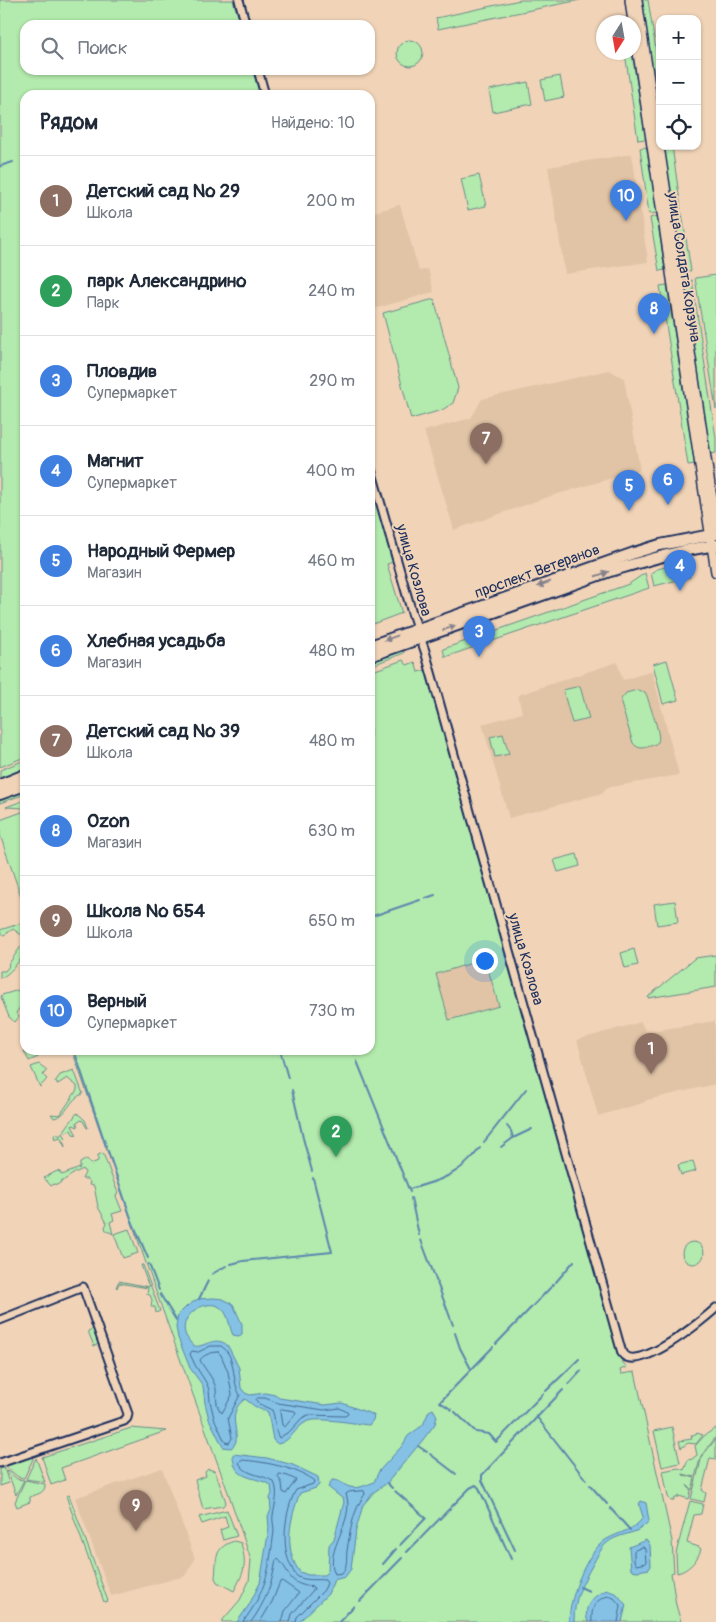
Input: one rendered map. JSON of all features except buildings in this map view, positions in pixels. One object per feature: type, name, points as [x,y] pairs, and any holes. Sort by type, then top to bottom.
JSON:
[{"type":"main road","name":"проспект Ветеранов","points":[[375,654],[419,634],[634,553],[660,545],[713,535]]},
{"type":"main road","name":"проспект Ветеранов","points":[[375,645],[419,634],[647,560],[714,546]]},
{"type":"main road","points":[[0,785],[20,777]]},
{"type":"main road","points":[[0,794],[20,787]]},
{"type":"street","points":[[239,0],[245,20]]},
{"type":"street","name":"улица Солдата Корзуна","points":[[630,0],[632,15]]},
{"type":"street","name":"улица Солдата Корзуна","points":[[637,0],[716,525]]},
{"type":"street","name":"улица Солдата Корзуна","points":[[639,60],[713,535],[716,572]]},
{"type":"street","points":[[259,75],[264,90]]},
{"type":"street","name":"улица Козлова","points":[[375,483],[624,1357],[631,1360],[652,1353],[698,1324],[716,1308]]},
{"type":"street","points":[[0,1320],[83,1287],[128,1414],[124,1421],[0,1463]]},
{"type":"shaded area","points":[[632,154],[648,262],[565,274],[548,167]]},
{"type":"shaded area","points":[[400,205],[419,271],[428,269],[434,292],[375,309],[375,212]]},
{"type":"shaded area","points":[[609,370],[624,378],[640,470],[548,497],[454,530],[424,431],[471,418],[482,399]]},
{"type":"shaded area","points":[[617,662],[623,680],[652,671],[679,775],[606,788],[603,793],[509,818],[482,724],[522,713],[518,695]]},
{"type":"shaded area","points":[[485,959],[499,1006],[449,1020],[436,974]]},
{"type":"shaded area","points":[[715,1021],[716,1084],[647,1100],[643,1103],[598,1116],[577,1040],[641,1022],[646,1032]]},
{"type":"shaded area","points":[[162,1468],[195,1559],[185,1576],[111,1596],[75,1498]]},
{"type":"green space","points":[[0,0],[233,0],[239,20],[20,20],[20,75],[254,75],[259,90],[20,90],[20,759],[0,767]]},
{"type":"green space","points":[[520,0],[580,0],[438,29],[436,18]]},
{"type":"green space","points":[[641,0],[648,0],[656,50],[656,75],[652,75]]},
{"type":"green space","points":[[410,40],[419,44],[423,53],[419,62],[410,66],[401,62],[397,53],[401,44]]},
{"type":"green space","points":[[626,60],[633,60],[646,139],[638,140]]},
{"type":"green space","points":[[560,76],[564,97],[545,101],[541,80]]},
{"type":"green space","points":[[528,82],[532,104],[493,112],[489,90]]},
{"type":"green space","points":[[656,84],[656,102],[653,85]]},
{"type":"green space","points":[[647,147],[657,213],[649,214],[640,148]]},
{"type":"green space","points":[[664,150],[673,150],[681,209],[674,210]]},
{"type":"green space","points":[[479,175],[486,206],[468,210],[461,179]]},
{"type":"green space","points":[[682,213],[691,271],[683,273],[674,214]]},
{"type":"green space","points":[[657,216],[665,270],[659,271],[650,218]]},
{"type":"green space","points":[[716,275],[716,409],[695,278]]},
{"type":"green space","points":[[692,280],[716,438],[716,453],[710,454],[684,281]]},
{"type":"green space","points":[[667,285],[695,464],[688,465],[660,286]]},
{"type":"green space","points":[[434,299],[458,388],[453,403],[442,410],[411,419],[383,313]]},
{"type":"green space","points":[[375,498],[393,562],[387,564],[402,613],[375,623]]},
{"type":"green space","points":[[686,562],[690,577],[654,586],[651,573],[657,569]]},
{"type":"green space","points":[[645,573],[649,588],[445,657],[443,649],[629,584]]},
{"type":"green space","points":[[402,648],[404,653],[375,664],[375,658]]},
{"type":"green space","points":[[403,660],[407,665],[415,662],[418,672],[426,670],[619,1355],[627,1367],[620,1370],[621,1374],[635,1372],[672,1541],[674,1572],[671,1573],[681,1622],[221,1622],[240,1600],[249,1581],[251,1560],[74,1055],[375,1055],[375,670]],"holes":[[[485,959],[499,1006],[449,1020],[436,974]]]},
{"type":"green space","points":[[667,660],[678,700],[663,704],[653,664]]},
{"type":"green space","points":[[580,686],[589,719],[572,723],[563,690]]},
{"type":"green space","points":[[637,690],[645,692],[647,696],[659,739],[658,742],[643,748],[633,743],[621,704],[621,699],[626,693]]},
{"type":"green space","points":[[503,734],[509,754],[495,757],[490,737]]},
{"type":"green space","points":[[20,762],[20,771],[0,778],[0,770]]},
{"type":"green space","points":[[20,791],[20,796],[0,803],[0,798]]},
{"type":"green space","points":[[20,802],[20,808],[6,807]]},
{"type":"green space","points":[[20,813],[20,893],[0,835],[0,820]]},
{"type":"green space","points":[[577,854],[580,866],[558,872],[554,860]]},
{"type":"green space","points":[[675,901],[678,922],[657,925],[654,904]]},
{"type":"green space","points":[[20,924],[20,934],[13,929],[4,935],[0,930]]},
{"type":"green space","points":[[20,948],[20,960],[0,978],[0,971],[5,971]]},
{"type":"green space","points":[[634,949],[638,965],[625,968],[621,953]]},
{"type":"green space","points":[[716,955],[716,987],[648,998],[695,958]]},
{"type":"green space","points":[[20,990],[20,1007],[16,1013],[19,1017],[15,1022],[9,1017],[1,997]]},
{"type":"green space","points":[[26,1055],[39,1055],[38,1057],[29,1061]]},
{"type":"green space","points":[[39,1064],[47,1070],[43,1075],[47,1079],[40,1087],[31,1067]]},
{"type":"green space","points":[[74,1070],[83,1094],[78,1096],[59,1117],[54,1118],[51,1114],[60,1115],[77,1090],[77,1086],[67,1078],[58,1084],[55,1082],[60,1075]]},
{"type":"green space","points":[[77,1113],[85,1120],[88,1128],[80,1120],[77,1122],[78,1127],[72,1126],[77,1135],[73,1134],[71,1130],[63,1133],[66,1138],[63,1139],[65,1147],[60,1137],[55,1139],[54,1136],[56,1133],[60,1136]]},
{"type":"green space","points":[[103,1153],[118,1193],[116,1196],[122,1211],[112,1214],[114,1220],[110,1222],[113,1234],[106,1230],[107,1223],[98,1207],[94,1186],[89,1185],[90,1182],[87,1179],[82,1179],[85,1173],[83,1169],[57,1185],[51,1186],[44,1178],[57,1171],[62,1175],[80,1168],[80,1163],[87,1159],[91,1164],[98,1161],[98,1155]]},
{"type":"green space","points":[[693,1161],[696,1171],[681,1175],[678,1165]]},
{"type":"green space","points":[[129,1229],[138,1253],[123,1258],[114,1234]]},
{"type":"green space","points":[[693,1242],[703,1249],[704,1253],[697,1263],[693,1264],[683,1257],[682,1253],[689,1243]]},
{"type":"green space","points":[[141,1265],[143,1265],[160,1311],[156,1313],[155,1307],[151,1307],[152,1300],[150,1295],[147,1294],[148,1288],[119,1283],[116,1287],[119,1281],[149,1287]]},
{"type":"green space","points":[[94,1328],[99,1344],[94,1346],[88,1331]]},
{"type":"green space","points":[[672,1427],[680,1463],[662,1467],[654,1431]]},
{"type":"green space","points":[[131,1428],[166,1431],[61,1468],[65,1480],[51,1485],[42,1457]]},
{"type":"green space","points":[[716,1428],[716,1437],[701,1456],[695,1477],[683,1474],[695,1478],[692,1490],[687,1485],[691,1491],[689,1499],[679,1496],[674,1501],[671,1501],[668,1497],[663,1471],[678,1468],[684,1470],[688,1460],[697,1455],[695,1446],[705,1435]]},
{"type":"green space","points":[[697,1433],[703,1435],[696,1444],[688,1443],[681,1448],[679,1441],[692,1439],[691,1436]]},
{"type":"green space","points":[[716,1439],[716,1459],[710,1458],[702,1490],[706,1493],[704,1502],[691,1499],[702,1456]]},
{"type":"green space","points":[[32,1456],[33,1459],[24,1478],[18,1477],[5,1466]]},
{"type":"green space","points":[[36,1458],[45,1482],[26,1479]]},
{"type":"green space","points":[[4,1468],[9,1483],[0,1486],[0,1469]]},
{"type":"green space","points":[[208,1469],[215,1471],[226,1502],[223,1506],[203,1509],[195,1480],[206,1476],[205,1472]]},
{"type":"green space","points":[[7,1470],[17,1479],[24,1480],[16,1495]]},
{"type":"green space","points":[[25,1480],[45,1484],[45,1487],[40,1493],[30,1497],[30,1502],[17,1507],[15,1502]]},
{"type":"green space","points":[[69,1495],[108,1601],[104,1602],[66,1496]]},
{"type":"green space","points":[[690,1501],[703,1504],[701,1514],[694,1515],[687,1543],[701,1549],[698,1557],[692,1564],[685,1570],[677,1573],[676,1553]]},
{"type":"green space","points":[[227,1510],[237,1536],[223,1540],[220,1530],[228,1527],[225,1516],[202,1524],[199,1517]]},
{"type":"green space","points":[[234,1541],[241,1543],[244,1568],[234,1591],[217,1582],[215,1578],[216,1560],[219,1551],[222,1547]]},
{"type":"water","points":[[198,1299],[223,1299],[233,1304],[242,1324],[242,1334],[239,1336],[233,1335],[225,1312],[218,1306],[211,1305],[196,1309],[190,1314],[184,1328],[186,1336],[196,1346],[218,1341],[228,1346],[239,1368],[241,1388],[245,1393],[250,1395],[265,1393],[279,1398],[325,1405],[342,1403],[374,1415],[373,1420],[369,1425],[311,1420],[278,1444],[273,1440],[268,1412],[257,1408],[245,1399],[238,1405],[235,1412],[235,1444],[231,1448],[223,1447],[209,1419],[203,1386],[190,1368],[178,1338],[176,1327],[178,1315],[187,1306]]},
{"type":"water","points":[[433,1409],[437,1416],[435,1424],[387,1483],[374,1492],[363,1505],[356,1530],[351,1569],[345,1577],[334,1580],[328,1594],[299,1622],[237,1622],[249,1605],[260,1583],[269,1528],[268,1516],[271,1510],[270,1498],[272,1494],[271,1485],[245,1476],[236,1469],[233,1454],[267,1458],[293,1465],[318,1477],[319,1485],[316,1488],[300,1493],[291,1523],[290,1544],[291,1554],[300,1572],[308,1575],[324,1575],[328,1571],[329,1545],[334,1539],[344,1502],[343,1499],[328,1487],[332,1480],[353,1487],[374,1482],[379,1471],[402,1446],[408,1436],[423,1425],[429,1411]]},
{"type":"water","points":[[641,1501],[646,1503],[649,1521],[637,1531],[611,1540],[602,1549],[579,1592],[575,1606],[574,1622],[569,1622],[575,1589],[586,1564],[599,1545],[607,1539],[632,1528],[640,1521],[643,1517],[639,1504]]},
{"type":"water","points":[[646,1540],[650,1545],[651,1566],[649,1569],[631,1570],[629,1547]]},
{"type":"water","points":[[607,1590],[617,1594],[626,1605],[622,1622],[588,1622],[586,1611],[590,1602],[597,1595]]},
{"type":"waterway","points":[[0,166],[13,162]]},
{"type":"waterway","points":[[426,898],[435,895]]},
{"type":"waterway","points":[[375,915],[420,900]]},
{"type":"waterway","points":[[76,1055],[106,1146]]},
{"type":"waterway","points":[[281,1055],[288,1078]]},
{"type":"waterway","points":[[357,1061],[410,1192]]},
{"type":"waterway","points":[[484,1142],[526,1089]]},
{"type":"waterway","points":[[292,1090],[312,1171]]},
{"type":"waterway","points":[[507,1126],[513,1138],[532,1129]]},
{"type":"waterway","points":[[501,1147],[513,1138]]},
{"type":"waterway","points":[[409,1189],[431,1183],[449,1175],[465,1164],[480,1148]]},
{"type":"waterway","points":[[108,1151],[132,1221],[148,1258]]},
{"type":"waterway","points":[[231,1264],[243,1261],[332,1252],[313,1178]]},
{"type":"waterway","points":[[411,1198],[419,1235]]},
{"type":"waterway","points":[[421,1240],[453,1325]]},
{"type":"waterway","points":[[556,1282],[574,1261]]},
{"type":"waterway","points":[[149,1264],[159,1290]]},
{"type":"waterway","points":[[212,1274],[226,1266]]},
{"type":"waterway","points":[[199,1299],[208,1281]]},
{"type":"waterway","points":[[496,1344],[554,1284]]},
{"type":"waterway","points":[[160,1294],[176,1320]]},
{"type":"waterway","points":[[455,1333],[460,1348],[471,1369]]},
{"type":"waterway","points":[[452,1410],[440,1402],[493,1347]]},
{"type":"waterway","points":[[546,1391],[579,1359]]},
{"type":"waterway","points":[[569,1384],[581,1371]]},
{"type":"waterway","points":[[515,1550],[482,1480],[482,1475],[563,1390]]},
{"type":"waterway","points":[[455,1412],[476,1432],[489,1434],[496,1442],[543,1394]]},
{"type":"waterway","points":[[536,1416],[586,1480]]},
{"type":"waterway","points":[[418,1446],[427,1452]]},
{"type":"waterway","points":[[430,1454],[456,1474]]},
{"type":"waterway","points":[[387,1483],[392,1488]]},
{"type":"waterway","points":[[407,1552],[470,1488],[476,1485],[511,1559]]},
{"type":"waterway","points":[[590,1485],[607,1504]]},
{"type":"waterway","points":[[395,1491],[426,1518],[400,1545]]},
{"type":"waterway","points":[[610,1508],[630,1530]]},
{"type":"waterway","points":[[383,1564],[396,1549]]},
{"type":"waterway","points":[[360,1601],[402,1558]]},
{"type":"waterway","points":[[580,1587],[589,1591]]},
{"type":"waterway","points":[[339,1622],[354,1606]]},
{"type":"place","name":"Верный","points":[[626,221]]},
{"type":"place","name":"Ozon","points":[[654,334]]},
{"type":"place","name":"Детский сад № 39","points":[[486,464]]},
{"type":"place","name":"Хлебная усадьба","points":[[668,505]]},
{"type":"place","name":"Народный Фермер","points":[[629,511]]},
{"type":"place","name":"Магнит","points":[[680,591]]},
{"type":"place","name":"Пловдив","points":[[479,657]]},
{"type":"place","name":"Детский сад № 29","points":[[651,1074]]},
{"type":"place","name":"парк Александрино","points":[[336,1157]]},
{"type":"place","name":"Школа № 654","points":[[136,1531]]}]
